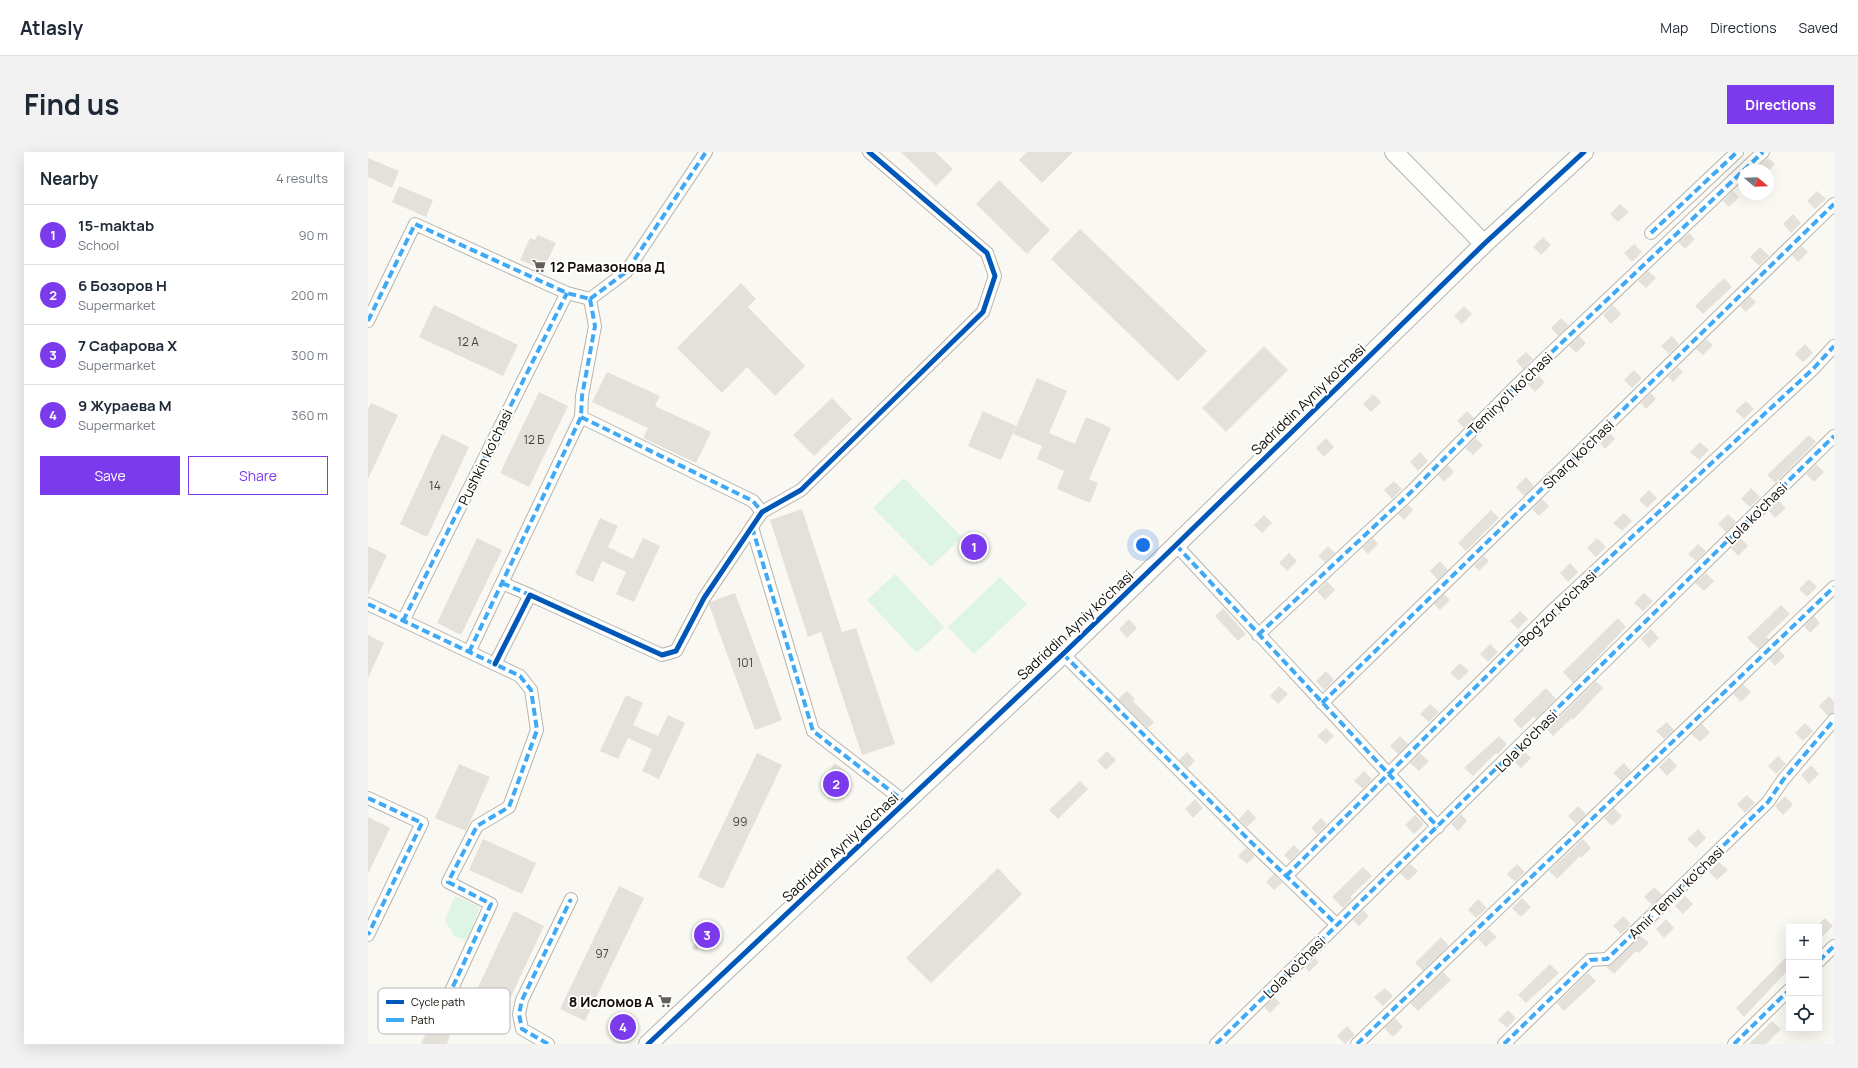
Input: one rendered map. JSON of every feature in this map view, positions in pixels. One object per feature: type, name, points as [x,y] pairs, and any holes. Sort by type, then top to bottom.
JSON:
[{"type":"street","points":[[590,299],[626,272],[706,152]]},
{"type":"street","points":[[502,583],[662,656],[676,651],[704,598],[762,512],[801,490],[983,312],[996,276],[987,254],[869,152]]},
{"type":"street","points":[[1394,152],[1484,244]]},
{"type":"street","name":"Sadriddin Ayniy ko'chasi","points":[[648,1044],[1063,654],[1484,244],[1584,152]]},
{"type":"street","points":[[1651,233],[1737,152]]},
{"type":"street","name":"Temiryo'l ko'chasi","points":[[1258,635],[1410,493],[1518,384],[1763,152]]},
{"type":"street","name":"Sharq ko'chasi","points":[[1322,703],[1834,204]]},
{"type":"street","points":[[368,321],[415,224],[567,293],[590,299]]},
{"type":"street","name":"Pushkin ko'chasi","points":[[403,621],[567,293]]},
{"type":"street","points":[[469,652],[582,417],[582,396],[595,326],[590,299]]},
{"type":"street","name":"Bog'zor ko'chasi","points":[[1286,876],[1551,612],[1814,368],[1834,346]]},
{"type":"street","points":[[582,417],[753,501],[762,512]]},
{"type":"street","name":"Lola ko'chasi","points":[[1216,1044],[1336,924],[1438,827],[1834,436]]},
{"type":"street","points":[[752,527],[813,731],[905,802]]},
{"type":"street","points":[[1176,545],[1387,775],[1438,827]]},
{"type":"street","points":[[1357,1044],[1834,587]]},
{"type":"street","points":[[495,664],[530,595]]},
{"type":"street","points":[[368,604],[520,676],[531,690],[537,730],[508,807],[477,826],[448,882],[491,904],[452,988]]},
{"type":"street","points":[[1063,654],[1336,924]]},
{"type":"street","name":"Amir Temur ko'chasi","points":[[1504,1044],[1590,960],[1607,960],[1757,813],[1768,802],[1783,780],[1834,720]]},
{"type":"street","points":[[368,798],[422,823],[368,935]]},
{"type":"street","points":[[548,1044],[522,1029],[519,1014],[522,1000],[571,899]]},
{"type":"street","points":[[1820,960],[1834,946]]},
{"type":"street","points":[[1734,1044],[1786,993]]},
{"type":"green space","points":[[904,478],[962,537],[931,567],[873,508]]},
{"type":"green space","points":[[895,574],[944,627],[917,653],[867,600]]},
{"type":"green space","points":[[1000,577],[1027,604],[974,654],[948,627]]},
{"type":"green space","points":[[455,896],[480,907],[467,940],[454,936],[445,920]]},
{"type":"building","points":[[901,152],[935,152],[953,169],[936,186]]},
{"type":"building","points":[[1027,152],[1073,152],[1042,183],[1019,160]]},
{"type":"building","points":[[368,158],[399,171],[392,188],[368,177]]},
{"type":"building","points":[[1768,158],[1775,164],[1774,165],[1762,164]]},
{"type":"building","points":[[999,180],[1050,230],[1027,254],[976,204]]},
{"type":"building","points":[[399,186],[433,200],[426,217],[392,202]]},
{"type":"building","points":[[1733,191],[1738,196],[1738,198],[1729,207],[1723,201]]},
{"type":"building","points":[[1817,191],[1826,199],[1815,209],[1807,201]]},
{"type":"building","points":[[1620,204],[1629,212],[1618,222],[1610,214]]},
{"type":"building","points":[[1793,214],[1801,223],[1791,233],[1783,224]]},
{"type":"building","points":[[1080,229],[1207,351],[1178,381],[1051,259]]},
{"type":"building","points":[[1689,233],[1695,239],[1685,249],[1678,242]]},
{"type":"building","points":[[538,235],[556,243],[543,270],[520,260],[530,238],[535,240]]},
{"type":"building","points":[[1543,237],[1551,245],[1541,255],[1533,247]]},
{"type":"building","points":[[1634,244],[1642,252],[1632,262],[1624,253]]},
{"type":"building","points":[[1802,246],[1808,252],[1798,262],[1792,255]]},
{"type":"building","points":[[1760,247],[1769,256],[1759,266],[1750,257]]},
{"type":"building","points":[[1648,271],[1656,278],[1646,288],[1638,281]]},
{"type":"building","points":[[1724,278],[1732,287],[1703,314],[1695,306]]},
{"type":"building","points":[[741,283],[756,299],[748,307],[805,366],[775,396],[747,367],[722,393],[677,348]]},
{"type":"building","points":[[1750,296],[1756,302],[1746,312],[1740,306]]},
{"type":"building","points":[[434,305],[518,345],[503,376],[419,337]]},
{"type":"building","points":[[1613,305],[1621,314],[1611,324],[1603,315]]},
{"type":"building","points":[[1464,306],[1472,314],[1462,324],[1454,316]]},
{"type":"building","points":[[1561,318],[1569,326],[1558,336],[1551,328]]},
{"type":"building","points":[[1579,336],[1586,343],[1576,353],[1569,346]]},
{"type":"building","points":[[1672,336],[1679,344],[1669,354],[1661,346]]},
{"type":"building","points":[[1706,339],[1713,345],[1703,355],[1696,349]]},
{"type":"building","points":[[1805,344],[1813,353],[1803,362],[1795,354]]},
{"type":"building","points":[[1264,346],[1288,370],[1226,432],[1202,408]]},
{"type":"building","points":[[1526,352],[1533,359],[1523,369],[1516,361]]},
{"type":"building","points":[[1678,367],[1683,372],[1673,382],[1668,377]]},
{"type":"building","points":[[1634,370],[1642,378],[1632,388],[1624,380]]},
{"type":"building","points":[[607,372],[660,396],[655,406],[711,432],[696,463],[643,438],[648,428],[592,402]]},
{"type":"building","points":[[1538,375],[1545,382],[1535,392],[1528,385]]},
{"type":"building","points":[[1037,378],[1067,391],[1049,433],[1075,444],[1086,417],[1111,428],[1089,479],[1098,483],[1090,503],[1057,489],[1064,471],[1037,459],[1042,446],[1013,434]]},
{"type":"building","points":[[539,392],[568,406],[529,487],[500,473]]},
{"type":"building","points":[[1651,393],[1656,399],[1646,409],[1641,403]]},
{"type":"building","points":[[1373,394],[1381,402],[1371,412],[1363,404]]},
{"type":"building","points":[[832,398],[852,419],[814,456],[793,435]]},
{"type":"building","points":[[1746,401],[1754,409],[1744,419],[1735,411]]},
{"type":"building","points":[[371,403],[398,415],[368,479],[368,409]]},
{"type":"building","points":[[983,411],[1016,426],[1001,460],[968,446]]},
{"type":"building","points":[[1467,411],[1474,418],[1464,428],[1457,421]]},
{"type":"building","points":[[1610,433],[1615,439],[1605,449],[1600,443]]},
{"type":"building","points":[[442,434],[469,447],[427,537],[400,524]]},
{"type":"building","points":[[1809,435],[1816,442],[1775,483],[1767,475]]},
{"type":"building","points":[[1326,438],[1334,447],[1324,457],[1316,448]]},
{"type":"building","points":[[1475,438],[1483,445],[1473,455],[1465,448]]},
{"type":"building","points":[[1700,442],[1709,450],[1699,460],[1690,452]]},
{"type":"building","points":[[1420,452],[1428,461],[1418,471],[1410,462]]},
{"type":"building","points":[[1816,464],[1824,472],[1814,482],[1806,474]]},
{"type":"building","points":[[1448,465],[1454,472],[1444,482],[1438,475]]},
{"type":"building","points":[[1526,477],[1534,486],[1524,496],[1516,487]]},
{"type":"building","points":[[1394,481],[1402,489],[1392,499],[1384,490]]},
{"type":"building","points":[[1751,488],[1760,497],[1750,507],[1741,499]]},
{"type":"building","points":[[1649,490],[1657,498],[1647,508],[1639,500]]},
{"type":"building","points":[[1542,499],[1549,506],[1539,516],[1532,509]]},
{"type":"building","points":[[1779,501],[1786,508],[1775,518],[1769,511]]},
{"type":"building","points":[[1408,505],[1413,510],[1404,520],[1398,514]]},
{"type":"building","points":[[802,509],[842,632],[856,628],[895,744],[862,755],[821,632],[808,637],[770,520]]},
{"type":"building","points":[[1491,510],[1499,518],[1466,551],[1458,543]]},
{"type":"building","points":[[1624,513],[1632,521],[1622,531],[1613,523]]},
{"type":"building","points":[[1728,514],[1736,522],[1726,532],[1718,524]]},
{"type":"building","points":[[1264,515],[1272,523],[1262,533],[1254,525]]},
{"type":"building","points":[[600,518],[618,526],[608,547],[633,559],[643,538],[660,546],[634,602],[616,594],[626,572],[602,561],[593,582],[575,574]]},
{"type":"building","points":[[477,538],[502,550],[461,635],[437,623]]},
{"type":"building","points":[[1373,538],[1378,544],[1368,554],[1362,548]]},
{"type":"building","points":[[1597,538],[1606,547],[1596,557],[1587,548]]},
{"type":"building","points":[[1741,538],[1748,546],[1738,556],[1731,548]]},
{"type":"building","points":[[1698,544],[1706,551],[1696,561],[1688,554]]},
{"type":"building","points":[[368,546],[387,555],[368,595]]},
{"type":"building","points":[[1328,546],[1335,553],[1325,562],[1318,556]]},
{"type":"building","points":[[1289,553],[1297,561],[1287,571],[1279,563]]},
{"type":"building","points":[[1484,556],[1489,561],[1479,571],[1474,566]]},
{"type":"building","points":[[1440,561],[1448,570],[1438,580],[1430,571]]},
{"type":"building","points":[[1570,563],[1578,572],[1568,582],[1560,573]]},
{"type":"building","points":[[1706,573],[1714,581],[1704,591],[1695,583]]},
{"type":"building","points":[[1809,579],[1817,587],[1807,597],[1799,589]]},
{"type":"building","points":[[1327,581],[1335,590],[1325,600],[1317,591]]},
{"type":"building","points":[[735,593],[782,720],[755,730],[709,605],[710,602]]},
{"type":"building","points":[[1644,593],[1653,601],[1643,611],[1634,603]]},
{"type":"building","points":[[1444,594],[1450,600],[1440,610],[1434,604]]},
{"type":"building","points":[[1781,605],[1790,614],[1766,637],[1769,639],[1759,649],[1747,638]]},
{"type":"building","points":[[1223,608],[1246,634],[1238,641],[1215,616]]},
{"type":"building","points":[[1520,611],[1528,619],[1518,629],[1510,621]]},
{"type":"building","points":[[1814,616],[1820,623],[1810,633],[1804,626]]},
{"type":"building","points":[[1618,618],[1626,627],[1573,683],[1563,672]]},
{"type":"building","points":[[1129,619],[1137,628],[1127,638],[1119,629]]},
{"type":"building","points":[[1651,629],[1659,638],[1649,648],[1641,639]]},
{"type":"building","points":[[368,635],[384,643],[368,678]]},
{"type":"building","points":[[1490,644],[1498,652],[1488,662],[1480,654]]},
{"type":"building","points":[[1779,650],[1785,656],[1775,666],[1769,659]]},
{"type":"building","points":[[1460,663],[1469,671],[1459,681],[1450,673]]},
{"type":"building","points":[[1326,671],[1334,680],[1324,690],[1316,681]]},
{"type":"building","points":[[1596,681],[1603,688],[1573,720],[1572,718],[1553,736],[1547,729]]},
{"type":"building","points":[[1743,684],[1751,692],[1741,702],[1733,694]]},
{"type":"building","points":[[1279,686],[1288,694],[1278,704],[1270,696]]},
{"type":"building","points":[[1546,688],[1556,699],[1536,719],[1534,716],[1521,729],[1513,720]]},
{"type":"building","points":[[1127,691],[1135,699],[1133,701],[1154,722],[1148,728],[1118,699]]},
{"type":"building","points":[[626,695],[643,703],[633,725],[658,736],[668,715],[685,723],[659,779],[642,771],[652,749],[628,738],[618,759],[600,751]]},
{"type":"building","points":[[1829,696],[1834,702],[1834,713],[1828,716],[1819,706]]},
{"type":"building","points":[[1430,704],[1439,712],[1429,722],[1420,714]]},
{"type":"building","points":[[1667,722],[1674,730],[1664,739],[1656,731]]},
{"type":"building","points":[[1805,723],[1813,731],[1803,741],[1795,733]]},
{"type":"building","points":[[1702,724],[1710,733],[1700,742],[1691,734]]},
{"type":"building","points":[[1326,728],[1334,736],[1326,744],[1317,736]]},
{"type":"building","points":[[1400,736],[1408,744],[1398,754],[1390,746]]},
{"type":"building","points":[[1499,736],[1507,744],[1473,776],[1464,768]]},
{"type":"building","points":[[1107,751],[1116,760],[1106,770],[1097,761]]},
{"type":"building","points":[[1524,751],[1531,758],[1521,768],[1514,761]]},
{"type":"building","points":[[1187,752],[1195,761],[1188,768],[1179,760]]},
{"type":"building","points":[[757,753],[782,765],[723,889],[698,877]]},
{"type":"building","points":[[1420,753],[1429,761],[1419,771],[1410,763]]},
{"type":"building","points":[[1778,756],[1786,764],[1776,774],[1768,766]]},
{"type":"building","points":[[1669,757],[1677,766],[1667,776],[1659,767]]},
{"type":"building","points":[[835,763],[845,771],[836,784],[826,774]]},
{"type":"building","points":[[1624,763],[1631,771],[1621,781],[1613,773]]},
{"type":"building","points":[[459,764],[490,777],[466,831],[435,818]]},
{"type":"building","points":[[1811,765],[1819,774],[1809,784],[1801,775]]},
{"type":"building","points":[[1364,771],[1372,779],[1363,789],[1354,781]]},
{"type":"building","points":[[1080,781],[1088,789],[1058,819],[1049,810]]},
{"type":"building","points":[[1747,795],[1755,803],[1745,813],[1737,804]]},
{"type":"building","points":[[1785,796],[1793,805],[1783,815],[1775,806]]},
{"type":"building","points":[[1195,799],[1203,808],[1193,818],[1185,809]]},
{"type":"building","points":[[1578,806],[1586,814],[1576,824],[1568,816]]},
{"type":"building","points":[[1614,808],[1622,816],[1612,826],[1604,818]]},
{"type":"building","points":[[1248,809],[1256,818],[1247,827],[1239,819]]},
{"type":"building","points":[[1461,814],[1467,821],[1458,831],[1451,824]]},
{"type":"building","points":[[1415,815],[1424,824],[1414,834],[1405,825]]},
{"type":"building","points":[[368,817],[390,828],[368,874]]},
{"type":"building","points":[[1321,818],[1327,824],[1317,834],[1311,828]]},
{"type":"building","points":[[1698,829],[1706,838],[1696,848],[1687,839]]},
{"type":"building","points":[[483,839],[536,863],[522,894],[469,870]]},
{"type":"building","points":[[1583,839],[1591,848],[1581,858],[1580,856],[1557,879],[1549,871]]},
{"type":"building","points":[[1294,845],[1300,851],[1290,861],[1284,855]]},
{"type":"building","points":[[1246,848],[1255,856],[1247,864],[1238,856]]},
{"type":"building","points":[[1719,862],[1728,870],[1717,880],[1709,872]]},
{"type":"building","points":[[1410,864],[1418,871],[1408,881],[1400,873]]},
{"type":"building","points":[[1517,864],[1525,872],[1515,882],[1507,874]]},
{"type":"building","points":[[1363,867],[1372,876],[1350,897],[1352,899],[1343,908],[1332,897]]},
{"type":"building","points":[[998,868],[1022,894],[931,983],[906,958]]},
{"type":"building","points":[[1274,874],[1282,883],[1274,890],[1266,882]]},
{"type":"building","points":[[619,886],[644,898],[585,1021],[560,1009]]},
{"type":"building","points":[[1654,887],[1662,895],[1652,905],[1644,897]]},
{"type":"building","points":[[1685,896],[1693,904],[1683,914],[1675,906]]},
{"type":"building","points":[[1522,898],[1531,907],[1521,917],[1512,908]]},
{"type":"building","points":[[1478,899],[1487,908],[1476,918],[1468,910]]},
{"type":"building","points":[[1363,910],[1369,916],[1359,926],[1353,920]]},
{"type":"building","points":[[514,911],[544,926],[510,999],[510,988],[478,988]]},
{"type":"building","points":[[1623,916],[1631,924],[1621,934],[1613,926]]},
{"type":"building","points":[[1825,918],[1833,926],[1823,936],[1822,924],[1819,924]]},
{"type":"building","points":[[1666,919],[1674,928],[1664,938],[1656,929]]},
{"type":"building","points":[[703,921],[713,926],[697,951],[692,949]]},
{"type":"building","points":[[1488,929],[1497,937],[1486,947],[1478,939]]},
{"type":"building","points":[[1641,936],[1649,943],[1639,953],[1636,951],[1614,974],[1606,967],[1612,964]]},
{"type":"building","points":[[1441,937],[1449,946],[1423,971],[1415,963]]},
{"type":"building","points":[[1786,957],[1786,972],[1744,1017],[1736,1008]]},
{"type":"building","points":[[1315,958],[1319,962],[1309,972],[1305,967]]},
{"type":"building","points":[[1550,964],[1559,973],[1526,1003],[1518,995]]},
{"type":"building","points":[[1443,972],[1451,980],[1418,1011],[1410,1003]]},
{"type":"building","points":[[1588,973],[1596,981],[1564,1011],[1557,1003]]},
{"type":"building","points":[[1385,988],[1393,996],[1383,1006],[1374,997]]},
{"type":"building","points":[[1274,997],[1280,1003],[1270,1013],[1264,1007]]},
{"type":"building","points":[[1508,1010],[1516,1018],[1507,1028],[1498,1020]]},
{"type":"building","points":[[1395,1018],[1403,1027],[1393,1037],[1384,1028]]},
{"type":"building","points":[[1772,1021],[1781,1029],[1766,1044],[1749,1044]]},
{"type":"building","points":[[1347,1026],[1355,1035],[1345,1044],[1337,1036]]},
{"type":"building","points":[[425,1034],[450,1035],[447,1044],[421,1044]]},
{"type":"marked path","points":[[590,299],[626,272],[706,152]]},
{"type":"marked path","points":[[1651,233],[1737,152]]},
{"type":"marked path","points":[[1258,635],[1410,493],[1518,384],[1763,152]]},
{"type":"marked path","points":[[1322,703],[1834,204]]},
{"type":"marked path","points":[[368,321],[415,224],[567,293],[590,299]]},
{"type":"marked path","points":[[403,621],[567,293]]},
{"type":"marked path","points":[[469,652],[581,417],[582,396],[595,326],[590,299]]},
{"type":"marked path","points":[[1286,876],[1551,612],[1814,368],[1834,346]]},
{"type":"marked path","points":[[581,417],[753,501],[762,512]]},
{"type":"marked path","points":[[1216,1044],[1834,436]]},
{"type":"marked path","points":[[752,527],[813,731],[905,802]]},
{"type":"marked path","points":[[1176,545],[1438,827]]},
{"type":"marked path","points":[[502,583],[530,595]]},
{"type":"marked path","points":[[1357,1044],[1834,587]]},
{"type":"marked path","points":[[368,604],[520,676],[531,690],[537,730],[509,807],[477,826],[448,882],[491,904],[452,988]]},
{"type":"marked path","points":[[1063,654],[1252,843],[1336,924]]},
{"type":"marked path","points":[[1504,1044],[1590,960],[1607,959],[1768,802],[1783,780],[1834,720]]},
{"type":"marked path","points":[[368,798],[422,823],[368,935]]},
{"type":"marked path","points":[[548,1044],[522,1029],[519,1014],[522,1000],[571,899]]},
{"type":"marked path","points":[[1820,960],[1834,946]]},
{"type":"marked path","points":[[1734,1044],[1786,993]]},
{"type":"cycle path","points":[[495,664],[530,595],[662,655],[676,651],[704,598],[762,512],[801,490],[983,312],[995,276],[987,253],[869,152]]},
{"type":"cycle path","points":[[648,1044],[1063,654],[1484,244],[1584,152]]},
{"type":"place","name":"12 Рамазонова Д","points":[[539,266]]},
{"type":"place","name":"15-maktab","points":[[974,547]]},
{"type":"place","name":"6 Бозоров Н","points":[[836,784]]},
{"type":"place","name":"7 Сафарова Х","points":[[707,935]]},
{"type":"place","name":"8 Исломов А","points":[[665,1001]]},
{"type":"place","name":"9 Жураева М","points":[[623,1027]]}]
